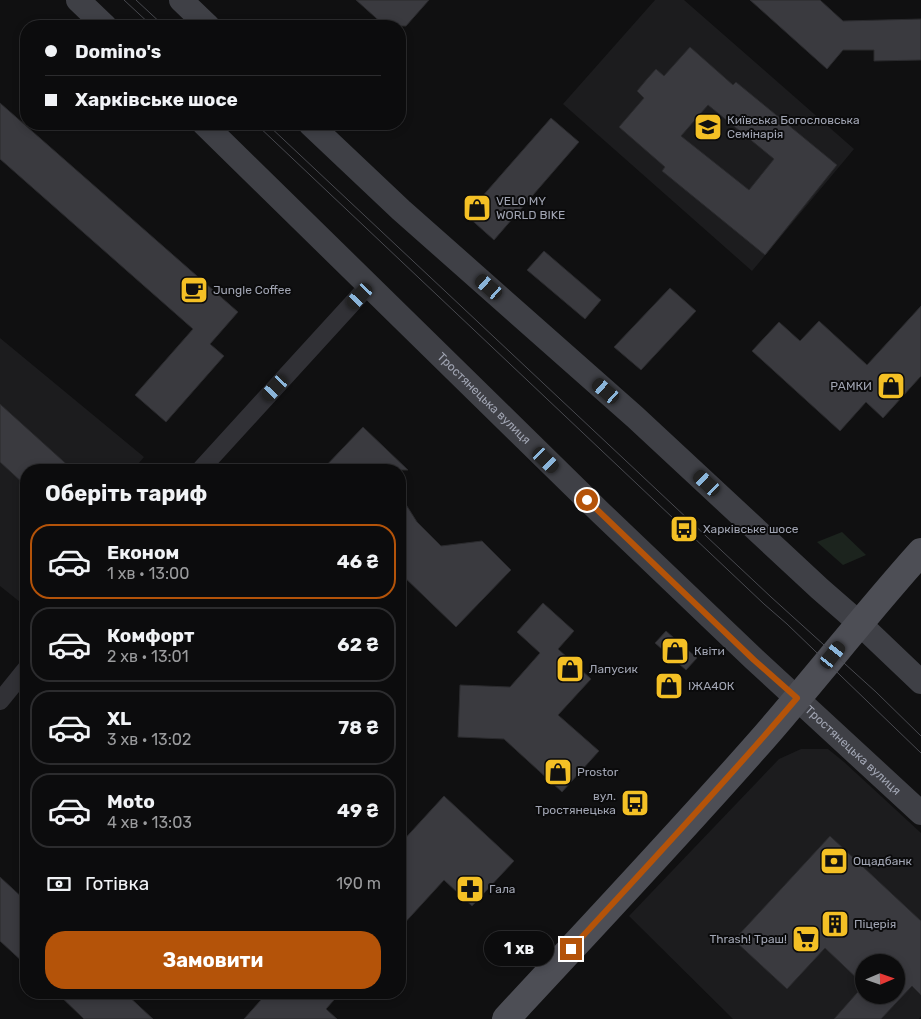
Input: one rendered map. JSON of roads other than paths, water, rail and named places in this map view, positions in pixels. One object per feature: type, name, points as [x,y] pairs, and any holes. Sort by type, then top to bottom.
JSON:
[{"type":"main road","points":[[78,0],[98,20]]},
{"type":"main road","points":[[181,0],[202,20]]},
{"type":"main road","name":"Тростянецька вулиця","points":[[210,130],[754,660],[921,813]]},
{"type":"main road","points":[[316,130],[401,210],[635,416],[921,682]]},
{"type":"main road","points":[[506,1019],[682,829],[921,552]]},
{"type":"street","points":[[206,464],[369,286]]},
{"type":"street","points":[[0,701],[20,676]]},
{"type":"tram line","points":[[124,0],[146,20]]},
{"type":"tram line","points":[[136,0],[158,20]]},
{"type":"tram line","points":[[262,130],[787,624],[921,753]]},
{"type":"tram line","points":[[273,130],[921,736]]},
{"type":"place","name":"Київська Богословська Семінарія","points":[[708,127]]},
{"type":"place","name":"VELO MY WORLD BIKE","points":[[477,208]]},
{"type":"place","name":"Jungle Coffee","points":[[194,290]]},
{"type":"place","name":"РАМКИ","points":[[891,386]]},
{"type":"place","name":"Харківське шосе","points":[[684,529]]},
{"type":"place","name":"Квіти","points":[[675,651]]},
{"type":"place","name":"Лапусик","points":[[570,669]]},
{"type":"place","name":"IЖА4ОК","points":[[669,686]]},
{"type":"place","name":"Prostor","points":[[558,772]]},
{"type":"place","name":"вул. Тростянецька","points":[[635,803]]},
{"type":"place","name":"Ощадбанк","points":[[834,861]]},
{"type":"place","name":"Гала","points":[[470,889]]},
{"type":"place","name":"Піцерія","points":[[835,924]]},
{"type":"place","name":"Thrash! Траш!","points":[[806,939]]}]
